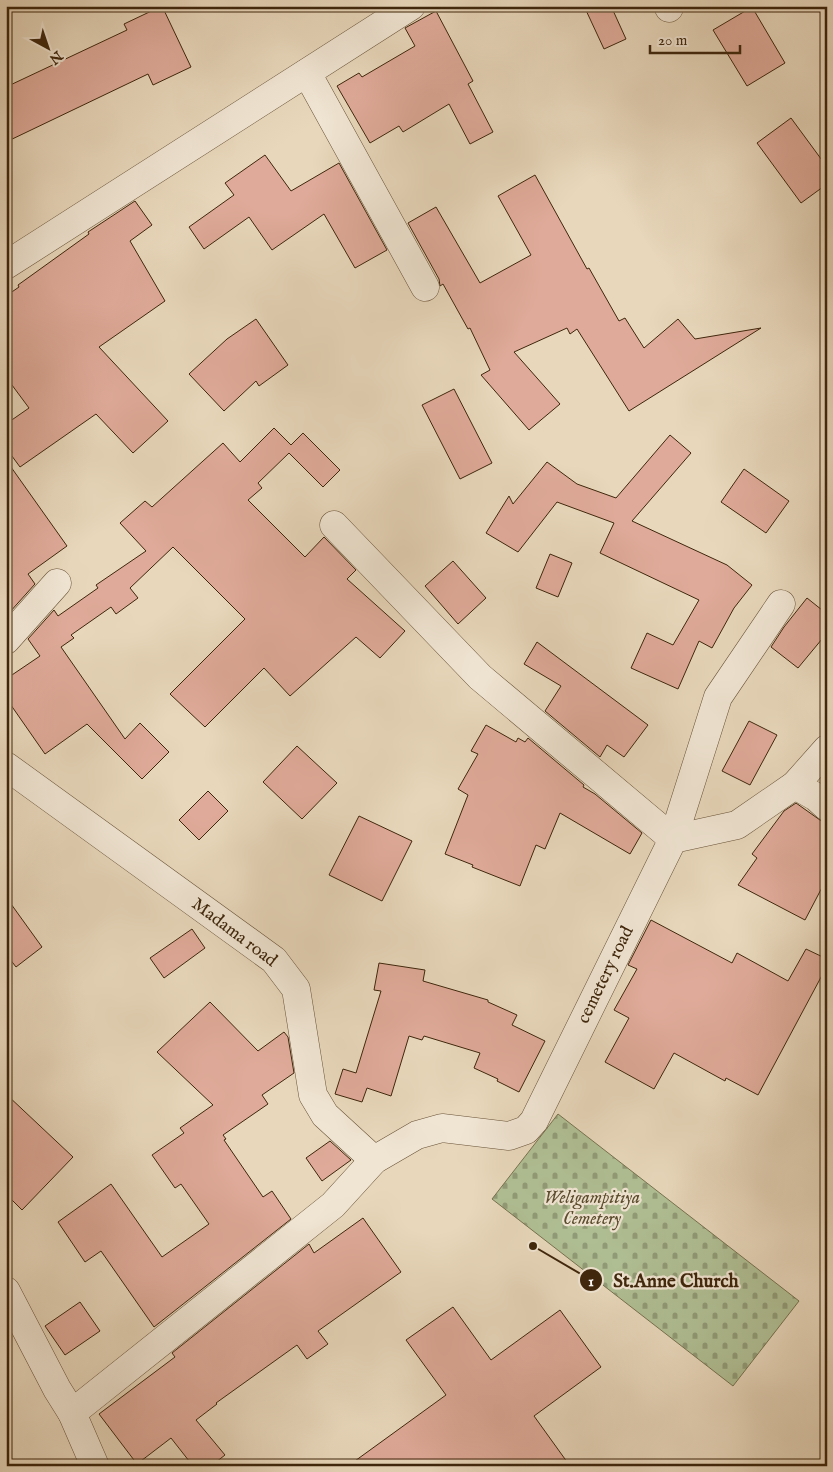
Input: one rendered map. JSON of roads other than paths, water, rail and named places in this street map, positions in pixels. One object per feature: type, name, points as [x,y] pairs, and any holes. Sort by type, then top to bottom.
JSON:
[{"type":"street","points":[[6,265],[411,6]]},
{"type":"street","points":[[307,73],[425,287]]},
{"type":"street","points":[[334,525],[480,677],[673,839],[737,826],[795,785],[827,749]]},
{"type":"street","points":[[6,640],[57,583]]},
{"type":"street","name":"cemetery road","points":[[72,1413],[332,1205],[374,1160],[417,1135],[442,1128],[509,1136],[526,1130],[534,1121],[673,839],[718,697],[781,604]]},
{"type":"street","name":"Madama road","points":[[6,766],[274,960],[296,989],[313,1095],[325,1115],[374,1160]]},
{"type":"street","points":[[795,785],[816,797],[827,807]]},
{"type":"street","points":[[6,1291],[57,1389],[72,1413],[95,1466]]},
{"type":"place","name":"St.Anne Church","points":[[533,1246]]},
{"type":"park label","name":"Weligampitiya Cemetery","points":[[592,1208]]}]
